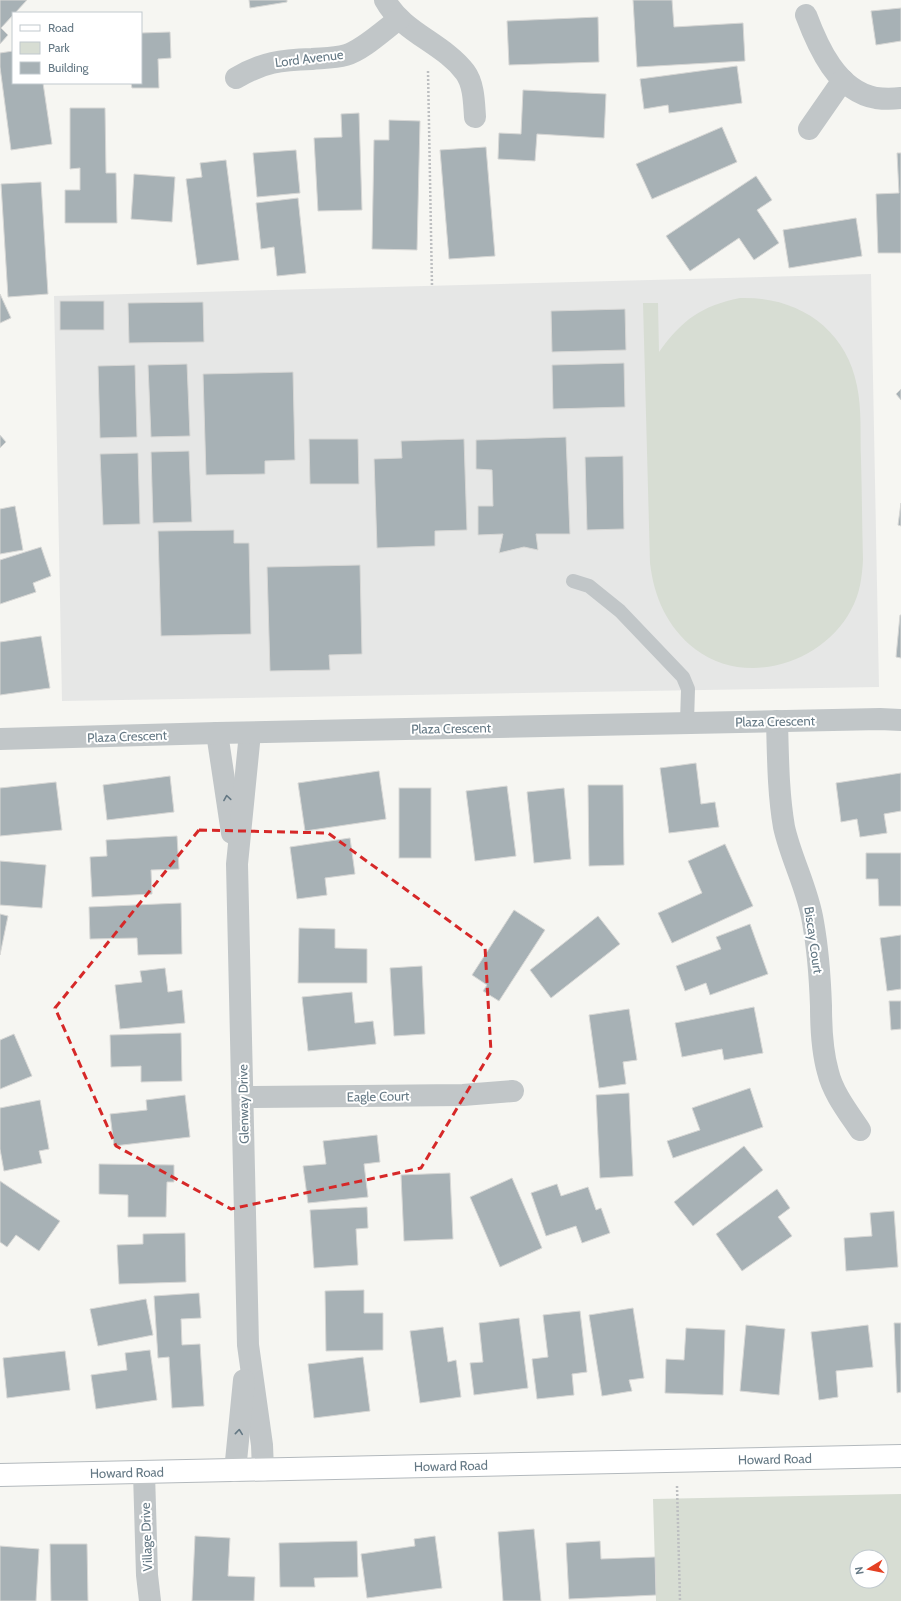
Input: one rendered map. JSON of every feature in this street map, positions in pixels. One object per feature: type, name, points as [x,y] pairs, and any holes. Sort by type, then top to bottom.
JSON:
[{"type":"main road","name":"Howard Road","points":[[0,1476],[901,1456]]},
{"type":"street","points":[[385,0],[399,19],[466,72],[473,94],[475,117]]},
{"type":"street","points":[[806,15],[816,41],[829,63],[843,80],[859,91],[875,98],[901,98]]},
{"type":"street","name":"Lord Avenue","points":[[236,78],[250,69],[268,63],[284,60],[346,55],[364,45],[399,19]]},
{"type":"street","points":[[809,129],[843,80]]},
{"type":"street","name":"Plaza Crescent","points":[[0,739],[687,722],[901,720]]},
{"type":"street","name":"Biscay Court","points":[[777,721],[779,781],[784,827],[809,904],[816,934],[819,961],[823,1052],[828,1074],[839,1098],[860,1130]]},
{"type":"street","name":"Glenway Drive","points":[[217,733],[237,864]]},
{"type":"street","name":"Glenway Drive","points":[[250,733],[237,864],[248,1345],[262,1445],[262,1470]]},
{"type":"street","name":"Eagle Court","points":[[243,1097],[463,1095],[513,1091]]},
{"type":"street","name":"Glenway Drive","points":[[235,1471],[248,1345]]},
{"type":"street","name":"Village Drive","points":[[144,1473],[147,1575],[150,1601]]},
{"type":"lane","points":[[573,581],[589,586],[620,611],[683,677],[688,689],[687,722]]},
{"type":"path","points":[[430,42],[428,78],[432,286]]},
{"type":"path","points":[[677,1461],[680,1601]]},
{"type":"highlighted area","points":[[199,830],[328,833],[485,947],[491,1052],[421,1168],[231,1209],[116,1146],[55,1008]]},
{"type":"shaded area","points":[[871,274],[879,687],[62,701],[54,296]]},
{"type":"green space","points":[[740,298],[761,299],[781,303],[799,310],[816,320],[830,332],[842,348],[851,365],[859,395],[860,413],[863,560],[857,598],[851,610],[838,628],[822,644],[803,656],[782,664],[759,668],[737,667],[715,661],[695,649],[685,640],[670,621],[659,599],[652,576],[650,563],[643,303],[658,303],[659,352],[684,323],[703,310],[726,301]]},
{"type":"green space","points":[[901,1494],[901,1601],[656,1601],[653,1499]]},
{"type":"building","points":[[0,0],[27,0],[16,12],[12,12],[12,16],[1,28],[8,35],[0,44]]},
{"type":"building","points":[[249,0],[287,0],[287,2],[250,8]]},
{"type":"building","points":[[633,0],[672,0],[674,27],[743,23],[745,61],[637,67]]},
{"type":"building","points":[[901,8],[901,41],[876,45],[871,11]]},
{"type":"building","points":[[598,17],[599,62],[509,65],[507,21]]},
{"type":"building","points":[[170,32],[171,58],[158,59],[159,88],[132,88],[131,84],[142,84],[142,33]]},
{"type":"building","points":[[12,51],[12,84],[43,84],[52,144],[11,150],[0,67],[0,53]]},
{"type":"building","points":[[737,66],[742,103],[669,113],[668,105],[644,109],[640,79]]},
{"type":"building","points":[[523,90],[606,94],[604,138],[537,134],[535,161],[498,159],[499,133],[521,134]]},
{"type":"building","points":[[70,108],[105,108],[106,173],[116,173],[117,223],[65,223],[65,190],[80,190],[80,168],[70,169]]},
{"type":"building","points":[[359,113],[362,210],[318,211],[314,138],[342,137],[341,114]]},
{"type":"building","points":[[389,120],[420,121],[417,250],[372,249],[374,140],[389,140]]},
{"type":"building","points":[[722,127],[737,162],[652,199],[636,164]]},
{"type":"building","points":[[486,147],[495,256],[449,259],[440,150]]},
{"type":"building","points":[[296,150],[300,193],[257,197],[253,153]]},
{"type":"building","points":[[897,153],[901,153],[901,253],[878,253],[876,194],[899,193]]},
{"type":"building","points":[[226,160],[239,260],[197,265],[186,179],[202,177],[200,163]]},
{"type":"building","points":[[134,174],[175,177],[172,222],[131,219]]},
{"type":"building","points":[[756,176],[772,200],[757,210],[779,243],[754,260],[739,238],[690,271],[666,236]]},
{"type":"building","points":[[41,182],[48,294],[8,297],[1,184]]},
{"type":"building","points":[[298,198],[306,273],[277,276],[274,247],[261,249],[256,203]]},
{"type":"building","points":[[856,218],[862,256],[789,268],[783,230]]},
{"type":"building","points":[[0,294],[11,318],[0,323]]},
{"type":"building","points":[[60,301],[104,301],[104,330],[60,330]]},
{"type":"building","points":[[203,302],[204,342],[129,343],[128,303]]},
{"type":"building","points":[[625,309],[626,350],[552,352],[551,311]]},
{"type":"building","points":[[624,363],[625,407],[553,409],[552,365]]},
{"type":"building","points":[[187,364],[190,436],[151,437],[148,365]]},
{"type":"building","points":[[135,365],[137,437],[100,438],[98,366]]},
{"type":"building","points":[[293,372],[295,460],[265,461],[265,474],[206,475],[203,374]]},
{"type":"building","points":[[901,389],[901,400],[896,394]]},
{"type":"building","points":[[0,435],[6,442],[0,448]]},
{"type":"building","points":[[566,437],[570,534],[536,534],[538,550],[524,547],[499,553],[503,534],[478,535],[478,506],[493,506],[492,470],[476,469],[476,440]]},
{"type":"building","points":[[309,439],[358,439],[359,484],[310,484]]},
{"type":"building","points":[[464,439],[467,530],[435,531],[435,546],[377,548],[374,459],[402,458],[401,441]]},
{"type":"building","points":[[189,451],[192,522],[153,523],[151,452]]},
{"type":"building","points":[[138,453],[140,524],[103,525],[100,454]]},
{"type":"building","points":[[623,456],[624,529],[587,530],[585,457]]},
{"type":"building","points":[[901,503],[901,526],[898,525]]},
{"type":"building","points":[[15,506],[23,550],[0,554],[0,509]]},
{"type":"building","points":[[234,530],[234,543],[249,543],[251,634],[161,636],[158,531]]},
{"type":"building","points":[[41,547],[51,576],[33,583],[36,592],[0,604],[0,560]]},
{"type":"building","points":[[360,565],[362,654],[329,655],[330,670],[270,671],[267,567]]},
{"type":"building","points":[[901,615],[901,658],[896,657]]},
{"type":"building","points":[[41,636],[50,688],[0,695],[0,642]]},
{"type":"building","points":[[696,763],[701,804],[715,802],[719,827],[669,833],[660,768]]},
{"type":"building","points":[[379,771],[386,819],[305,831],[298,783]]},
{"type":"building","points":[[901,773],[901,811],[884,814],[887,833],[860,837],[857,819],[841,822],[836,783]]},
{"type":"building","points":[[170,776],[174,812],[107,820],[103,785]]},
{"type":"building","points":[[56,782],[62,830],[0,836],[0,788]]},
{"type":"building","points":[[588,785],[623,785],[624,865],[589,866]]},
{"type":"building","points":[[507,786],[516,856],[475,861],[466,791]]},
{"type":"building","points":[[399,788],[431,788],[431,858],[399,858]]},
{"type":"building","points":[[564,788],[571,859],[534,863],[527,792]]},
{"type":"building","points":[[177,836],[179,869],[151,870],[152,894],[92,897],[90,857],[107,856],[106,840]]},
{"type":"building","points":[[350,838],[355,874],[325,878],[327,895],[297,899],[290,847]]},
{"type":"building","points":[[725,844],[753,906],[672,943],[658,913],[702,893],[688,861]]},
{"type":"building","points":[[866,853],[901,853],[901,906],[879,906],[878,879],[866,879]]},
{"type":"building","points":[[0,861],[46,865],[42,908],[0,905]]},
{"type":"building","points":[[181,903],[182,954],[138,955],[137,938],[90,939],[89,907]]},
{"type":"building","points":[[514,910],[545,930],[499,1001],[483,991],[487,985],[472,975]]},
{"type":"building","points":[[0,914],[8,916],[0,955]]},
{"type":"building","points":[[598,916],[620,944],[551,998],[530,970]]},
{"type":"building","points":[[750,924],[768,974],[710,995],[706,983],[685,991],[676,966],[721,949],[716,937]]},
{"type":"building","points":[[299,928],[335,929],[335,948],[367,949],[367,983],[298,983]]},
{"type":"building","points":[[901,935],[901,989],[887,991],[880,938]]},
{"type":"building","points":[[422,966],[425,1034],[394,1036],[390,968]]},
{"type":"building","points":[[165,968],[168,992],[182,990],[185,1023],[120,1029],[115,985],[142,982],[140,971]]},
{"type":"building","points":[[352,992],[355,1023],[373,1021],[376,1044],[308,1051],[302,997]]},
{"type":"building","points":[[889,1001],[901,1001],[901,1029],[891,1030]]},
{"type":"building","points":[[754,1007],[763,1053],[724,1060],[722,1049],[682,1057],[675,1023]]},
{"type":"building","points":[[629,1009],[637,1060],[623,1062],[626,1084],[599,1088],[589,1015]]},
{"type":"building","points":[[181,1033],[182,1081],[141,1082],[141,1066],[111,1067],[110,1035]]},
{"type":"building","points":[[14,1034],[32,1076],[0,1089],[0,1040]]},
{"type":"building","points":[[750,1088],[763,1127],[673,1158],[667,1141],[700,1130],[692,1108]]},
{"type":"building","points":[[629,1093],[633,1176],[600,1178],[596,1095]]},
{"type":"building","points":[[185,1095],[190,1137],[114,1146],[110,1114],[147,1110],[146,1100]]},
{"type":"building","points":[[40,1100],[49,1149],[39,1151],[42,1163],[4,1171],[0,1149],[0,1108]]},
{"type":"building","points":[[377,1135],[380,1162],[364,1164],[368,1197],[308,1203],[303,1166],[326,1164],[323,1141]]},
{"type":"building","points":[[744,1146],[763,1170],[693,1226],[674,1202]]},
{"type":"building","points":[[99,1164],[174,1165],[174,1182],[167,1182],[166,1217],[128,1217],[128,1195],[99,1194]]},
{"type":"building","points":[[450,1173],[453,1239],[404,1241],[401,1175]]},
{"type":"building","points":[[512,1178],[542,1248],[500,1267],[470,1197]]},
{"type":"building","points":[[0,1181],[60,1221],[39,1251],[16,1235],[7,1247],[0,1242]]},
{"type":"building","points":[[557,1184],[561,1196],[588,1187],[596,1210],[601,1208],[610,1233],[582,1243],[576,1226],[546,1236],[531,1193]]},
{"type":"building","points":[[777,1189],[790,1208],[778,1217],[792,1236],[742,1271],[716,1234]]},
{"type":"building","points":[[367,1207],[368,1228],[356,1229],[358,1265],[314,1268],[310,1210]]},
{"type":"building","points":[[894,1211],[898,1267],[846,1271],[844,1238],[872,1236],[870,1213]]},
{"type":"building","points":[[185,1233],[186,1282],[119,1284],[117,1245],[143,1244],[143,1234]]},
{"type":"building","points":[[364,1290],[364,1313],[383,1313],[383,1350],[326,1351],[325,1291]]},
{"type":"building","points":[[199,1293],[201,1318],[181,1319],[182,1345],[200,1344],[204,1406],[172,1408],[169,1357],[158,1358],[154,1296]]},
{"type":"building","points":[[146,1299],[153,1335],[98,1346],[90,1309]]},
{"type":"building","points":[[633,1308],[644,1378],[629,1380],[632,1391],[602,1396],[589,1315]]},
{"type":"building","points":[[580,1311],[587,1372],[572,1374],[574,1395],[537,1399],[532,1359],[548,1357],[543,1315]]},
{"type":"building","points":[[519,1318],[528,1388],[474,1395],[470,1363],[483,1362],[479,1323]]},
{"type":"building","points":[[894,1323],[901,1323],[901,1392],[897,1393]]},
{"type":"building","points":[[746,1325],[785,1329],[779,1395],[740,1391]]},
{"type":"building","points":[[868,1325],[873,1367],[836,1371],[838,1397],[819,1400],[811,1332]]},
{"type":"building","points":[[443,1327],[448,1362],[456,1360],[461,1397],[420,1403],[410,1331]]},
{"type":"building","points":[[686,1328],[725,1330],[723,1395],[665,1393],[666,1359],[684,1360]]},
{"type":"building","points":[[150,1350],[157,1400],[96,1409],[91,1375],[127,1370],[125,1353]]},
{"type":"building","points":[[65,1351],[70,1390],[7,1398],[3,1358]]},
{"type":"building","points":[[363,1357],[370,1411],[314,1418],[308,1364]]},
{"type":"building","points":[[534,1529],[541,1601],[503,1601],[498,1532]]},
{"type":"building","points":[[195,1536],[230,1538],[228,1576],[255,1577],[254,1601],[192,1601]]},
{"type":"building","points":[[435,1536],[442,1588],[367,1598],[361,1554],[415,1546],[414,1539]]},
{"type":"building","points":[[357,1541],[358,1577],[314,1578],[315,1587],[280,1587],[279,1543]]},
{"type":"building","points":[[600,1541],[601,1559],[655,1557],[656,1595],[569,1599],[566,1543]]},
{"type":"building","points":[[50,1544],[87,1544],[88,1601],[51,1601]]},
{"type":"building","points":[[0,1546],[39,1549],[36,1601],[0,1601]]}]
